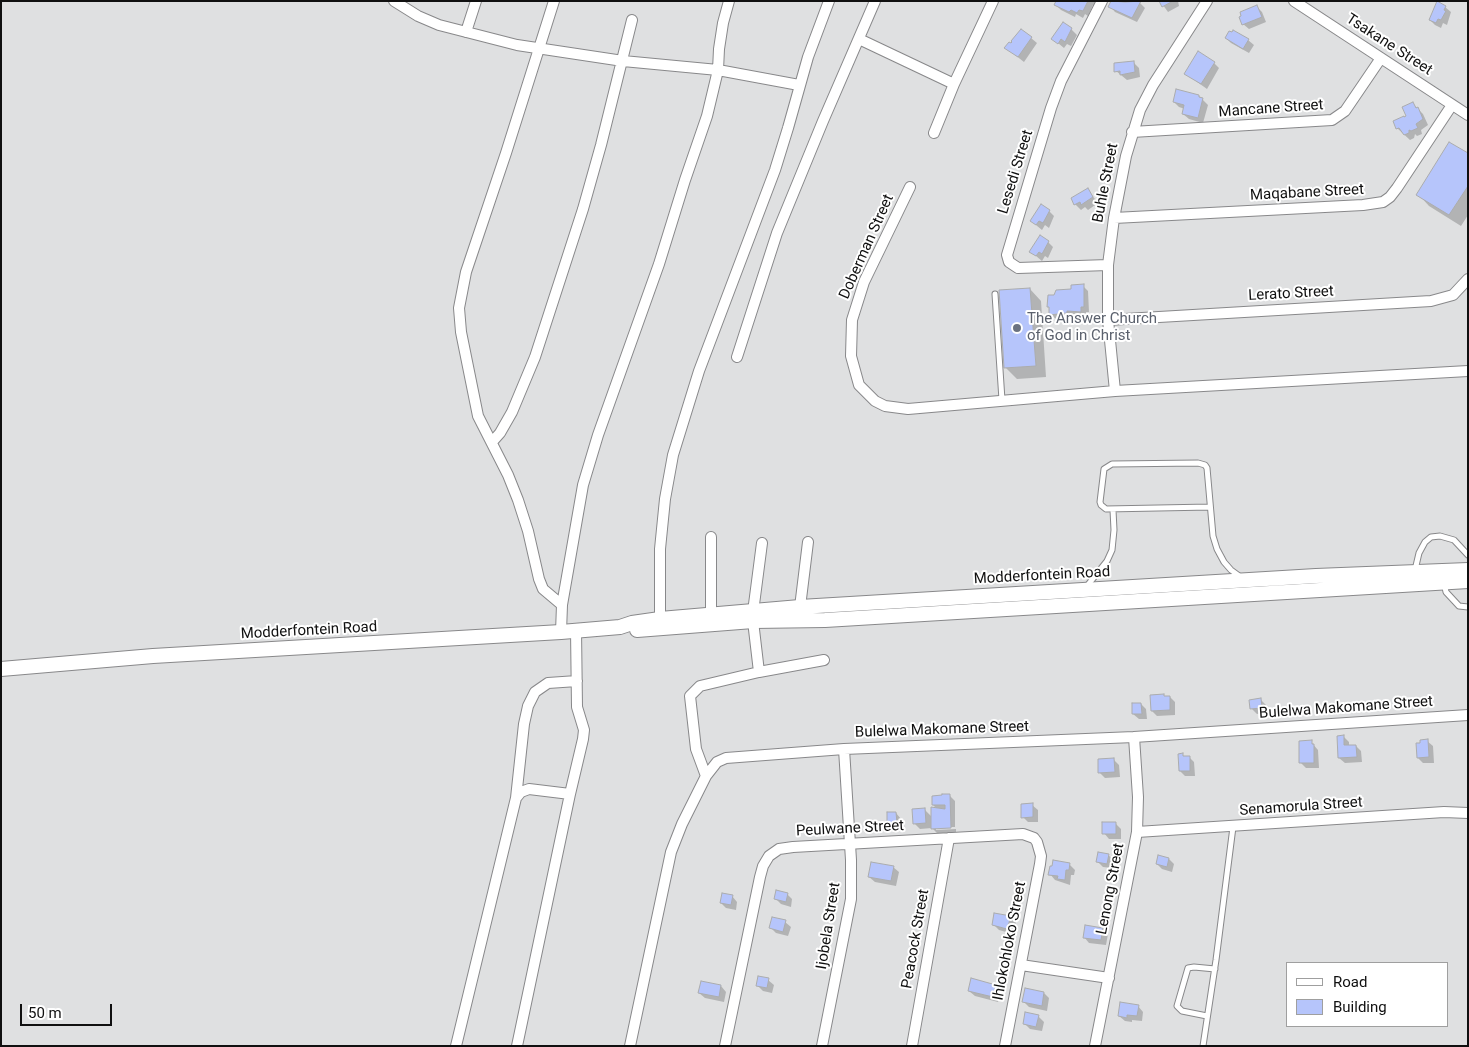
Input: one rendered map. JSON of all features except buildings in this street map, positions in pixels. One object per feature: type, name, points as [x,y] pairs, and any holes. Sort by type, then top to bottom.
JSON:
[{"type":"main road","name":"Modderfontein Road","points":[[1,669],[143,657],[620,627],[632,630],[657,629],[753,616],[800,607],[1468,570]]},
{"type":"main road","name":"Modderfontein Road","points":[[620,627],[632,622],[711,614],[825,620],[1468,581]]},
{"type":"street","points":[[466,32],[476,1]]},
{"type":"street","points":[[554,1],[466,272],[458,308],[478,416],[508,475],[518,500],[528,531],[539,579],[544,589],[562,605]]},
{"type":"street","points":[[561,632],[562,605],[583,485],[598,435],[659,264],[682,188],[707,116],[718,70],[718,49],[723,23],[730,1]]},
{"type":"street","points":[[660,619],[660,549],[665,499],[673,454],[698,371],[775,170],[799,85],[829,1]]},
{"type":"street","points":[[737,357],[777,233],[875,1]]},
{"type":"street","points":[[934,133],[954,84],[993,1]]},
{"type":"street","name":"Lesedi Street","points":[[1102,1],[1061,80],[1007,255],[1009,262],[1018,268],[1108,265]]},
{"type":"street","name":"Buhle Street","points":[[1115,391],[1108,320],[1108,265],[1114,218],[1126,156],[1140,110],[1153,85],[1208,1]]},
{"type":"street","name":"Tsakane Street","points":[[1294,1],[1468,115]]},
{"type":"street","points":[[399,3],[439,25],[517,45],[623,61],[718,70],[799,85]]},
{"type":"street","points":[[492,442],[500,433],[512,412],[534,357],[601,145],[632,20]]},
{"type":"street","points":[[859,39],[954,84]]},
{"type":"street","name":"Mancane Street","points":[[1132,132],[1332,120],[1344,111],[1381,58]]},
{"type":"street","name":"Maqabane Street","points":[[1114,218],[1363,205],[1383,202],[1390,196],[1452,105]]},
{"type":"street","name":"Doberman Street","points":[[910,187],[864,282],[852,320],[850,340],[854,370],[860,385],[875,401],[885,406],[908,409],[1002,401]]},
{"type":"street","name":"Lerato Street","points":[[1108,320],[1431,301],[1453,295],[1468,279]]},
{"type":"street","points":[[1002,401],[1115,391],[1467,374]]},
{"type":"street","points":[[711,537],[711,614]]},
{"type":"street","points":[[800,607],[808,542]]},
{"type":"street","points":[[759,672],[753,616],[762,543]]},
{"type":"street","points":[[517,1046],[570,794],[584,739],[584,730],[576,707],[578,681],[576,630]]},
{"type":"street","points":[[706,776],[696,749],[690,696],[700,686],[759,672],[824,660]]},
{"type":"street","points":[[456,1046],[516,798],[524,724],[528,706],[535,692],[548,683],[578,681]]},
{"type":"street","name":"Bulelwa Makomane Street","points":[[630,1046],[671,852],[682,824],[710,769],[726,758],[844,749],[1134,737],[1468,715]]},
{"type":"street","name":"Lenong Street","points":[[1096,1046],[1137,832],[1138,797],[1134,737]]},
{"type":"street","name":"Ijobela Street","points":[[822,1046],[848,918],[851,882],[844,749]]},
{"type":"street","points":[[516,798],[521,792],[529,789],[570,794]]},
{"type":"street","name":"Senamorula Street","points":[[1137,832],[1444,812],[1468,813]]},
{"type":"street","name":"Peulwane Street","points":[[725,1046],[760,877],[768,856],[779,849],[793,847],[1023,834],[1034,838],[1037,842]]},
{"type":"street","name":"Peacock Street","points":[[912,1046],[949,838]]},
{"type":"street","name":"Ihlokohloko Street","points":[[1005,1046],[1040,864],[1041,856],[1037,842]]},
{"type":"street","points":[[1022,965],[1109,978]]},
{"type":"lane","points":[[995,294],[1002,401]]},
{"type":"lane","points":[[1210,507],[1113,510],[1103,508],[1100,502],[1104,469],[1112,464],[1202,464],[1207,468],[1213,536],[1217,549],[1231,570],[1246,581]]},
{"type":"lane","points":[[1084,590],[1107,561],[1112,550],[1113,510]]},
{"type":"lane","points":[[1414,572],[1419,553],[1430,537],[1440,536],[1454,540],[1468,555]]},
{"type":"lane","points":[[1444,582],[1446,592],[1459,606],[1468,607]]},
{"type":"lane","points":[[1203,1046],[1233,826]]},
{"type":"lane","points":[[1207,1016],[1182,1011],[1177,1006],[1188,968],[1215,969]]},
{"type":"place","name":"The Answer Church of God in Christ","points":[[1017,328]]}]
